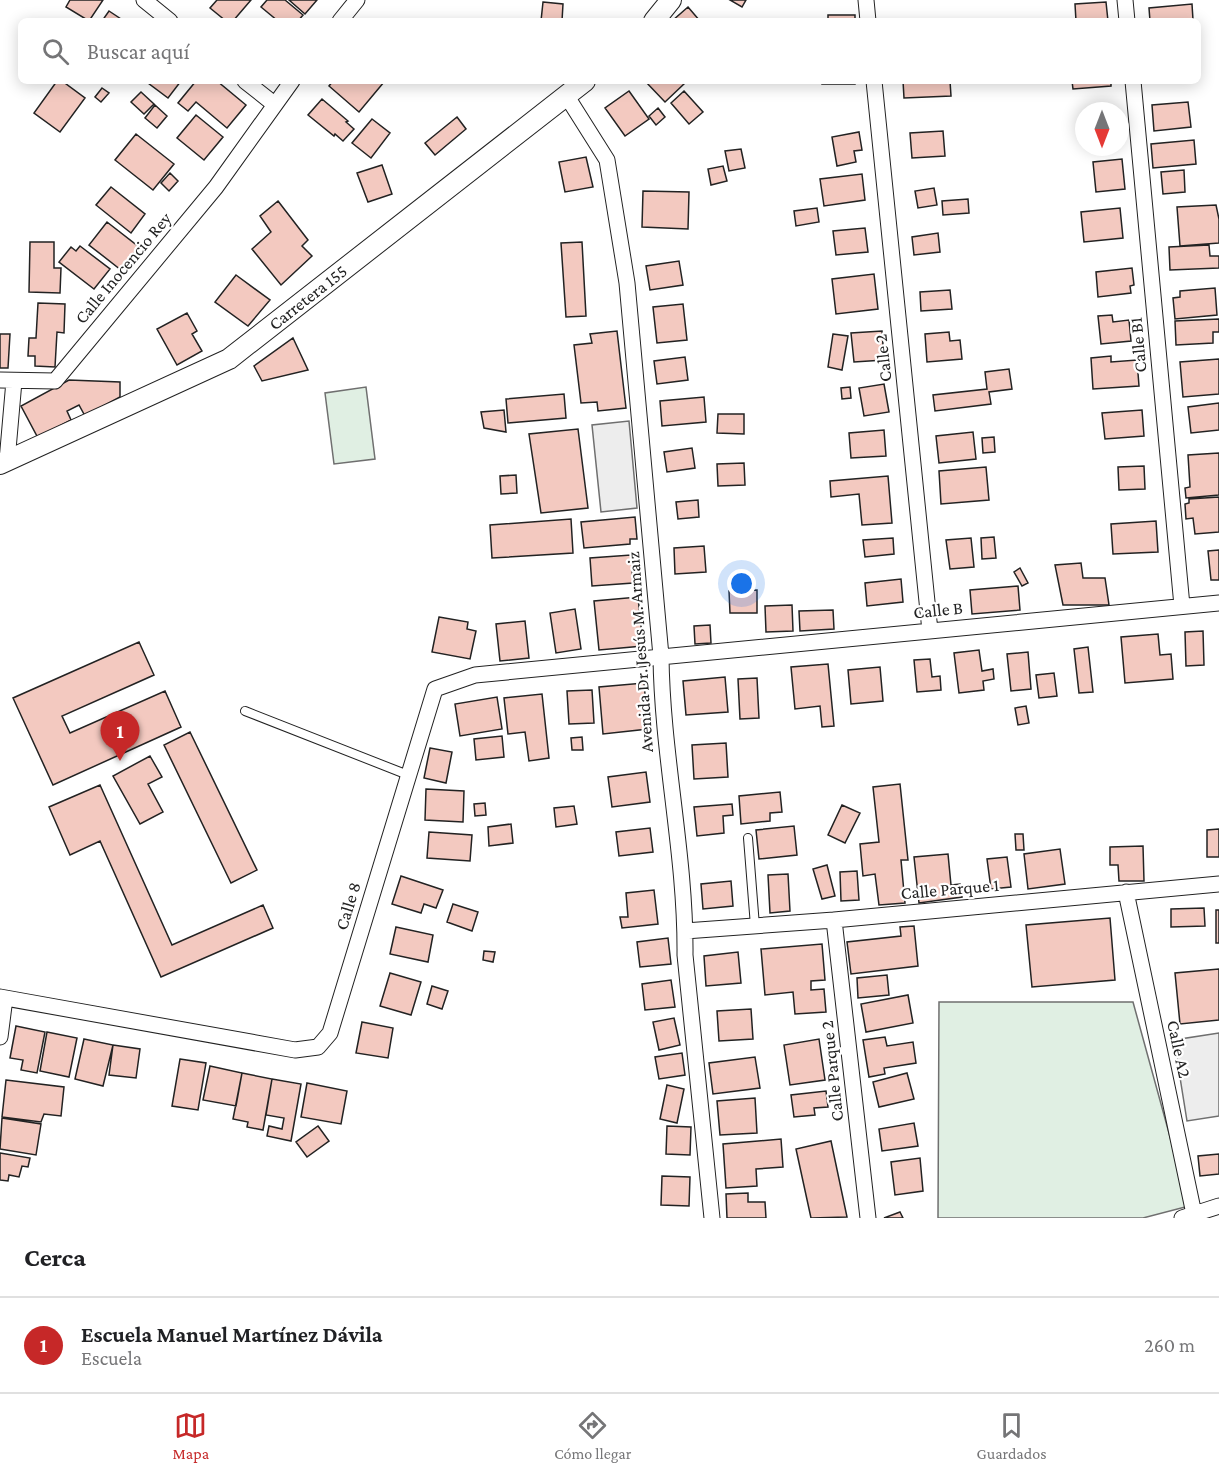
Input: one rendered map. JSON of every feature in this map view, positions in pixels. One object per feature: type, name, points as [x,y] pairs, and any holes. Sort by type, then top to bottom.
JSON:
[{"type":"street","points":[[144,0],[166,18]]},
{"type":"street","points":[[342,18],[357,0]]},
{"type":"street","points":[[656,18],[671,0]]},
{"type":"street","points":[[866,0],[868,18]]},
{"type":"street","points":[[1125,0],[1127,18]]},
{"type":"street","points":[[249,84],[274,104]]},
{"type":"street","name":"Calle Inocencio Rey","points":[[3,462],[7,381],[55,381],[216,187],[290,84]]},
{"type":"street","name":"Carretera 155","points":[[3,462],[229,359],[581,84]]},
{"type":"street","name":"Calle 2","points":[[874,84],[930,631]]},
{"type":"street","name":"Calle B1","points":[[1133,84],[1182,606]]},
{"type":"street","name":"Avenida Dr. Jesús M. Armaiz","points":[[566,95],[607,160],[627,283],[661,656],[662,702],[712,1218]]},
{"type":"street","name":"Calle B","points":[[661,656],[1219,603]]},
{"type":"street","name":"Calle 8","points":[[3,997],[295,1050],[318,1047],[330,1033],[435,689],[475,675],[661,656]]},
{"type":"street","name":"Calle Parque 1","points":[[685,931],[834,920],[1219,884]]},
{"type":"street","name":"Calle A2","points":[[1126,892],[1188,1216]]},
{"type":"street","name":"Calle Parque 2","points":[[834,920],[868,1218]]},
{"type":"street","points":[[0,1037],[3,997]]},
{"type":"street","points":[[1188,1216],[1219,1206]]},
{"type":"lane","points":[[245,711],[408,775]]},
{"type":"lane","points":[[748,838],[755,926]]},
{"type":"green space","points":[[366,387],[375,459],[334,464],[325,393]]},
{"type":"green space","points":[[939,1002],[1133,1002],[1189,1206],[1143,1218],[938,1218]]},
{"type":"shaded area","points":[[629,421],[637,508],[601,512],[592,425]]},
{"type":"shaded area","points":[[1219,1033],[1219,1116],[1187,1121],[1174,1040]]},
{"type":"building","points":[[70,0],[103,0],[91,18],[84,18],[66,7]]},
{"type":"building","points":[[217,0],[251,0],[236,18],[222,18],[210,8]]},
{"type":"building","points":[[267,0],[285,0],[303,15],[300,18],[274,18],[261,7]]},
{"type":"building","points":[[289,0],[317,0],[305,14]]},
{"type":"building","points":[[730,0],[746,0],[742,7]]},
{"type":"building","points":[[543,2],[563,4],[562,18],[541,18]]},
{"type":"building","points":[[1106,2],[1108,18],[1076,18],[1075,4]]},
{"type":"building","points":[[1192,4],[1193,18],[1150,18],[1149,8]]},
{"type":"building","points":[[688,7],[697,18],[675,18]]},
{"type":"building","points":[[109,11],[120,18],[104,18]]},
{"type":"building","points":[[828,15],[855,15],[855,18],[828,18]]},
{"type":"building","points":[[55,84],[66,84],[85,98],[60,132],[34,113]]},
{"type":"building","points":[[149,84],[179,84],[168,98]]},
{"type":"building","points":[[194,84],[221,84],[246,105],[227,128],[196,102],[188,111],[178,103]]},
{"type":"building","points":[[331,84],[382,84],[359,112],[329,86]]},
{"type":"building","points":[[648,84],[684,84],[665,102]]},
{"type":"building","points":[[903,84],[950,84],[951,96],[904,98]]},
{"type":"building","points":[[1072,84],[1111,84],[1111,86],[1073,89]]},
{"type":"building","points":[[102,88],[109,93],[101,102],[95,97]]},
{"type":"building","points":[[629,91],[649,119],[625,136],[605,108]]},
{"type":"building","points":[[684,91],[703,112],[689,124],[671,103]]},
{"type":"building","points":[[141,92],[154,104],[144,114],[131,102]]},
{"type":"building","points":[[322,99],[354,129],[343,141],[308,115]]},
{"type":"building","points":[[1188,102],[1191,127],[1154,131],[1152,105]]},
{"type":"building","points":[[155,105],[167,116],[157,128],[145,118]]},
{"type":"building","points":[[658,108],[665,117],[656,125],[649,116]]},
{"type":"building","points":[[196,115],[223,137],[204,160],[177,138]]},
{"type":"building","points":[[457,117],[466,129],[435,155],[425,143]]},
{"type":"building","points":[[372,119],[390,133],[371,158],[352,143]]},
{"type":"building","points":[[943,131],[945,156],[912,158],[910,133]]},
{"type":"building","points":[[859,132],[862,150],[854,151],[856,162],[837,166],[832,137]]},
{"type":"building","points":[[136,134],[174,164],[153,190],[115,160]]},
{"type":"building","points":[[1194,140],[1196,164],[1153,168],[1151,144]]},
{"type":"building","points":[[741,149],[745,168],[729,171],[725,151]]},
{"type":"building","points":[[586,157],[593,187],[565,192],[559,162]]},
{"type":"building","points":[[1122,159],[1125,189],[1096,192],[1093,162]]},
{"type":"building","points":[[382,165],[392,194],[368,202],[357,173]]},
{"type":"building","points":[[723,166],[727,181],[711,185],[708,169]]},
{"type":"building","points":[[1184,170],[1185,192],[1163,194],[1161,172]]},
{"type":"building","points":[[170,173],[178,181],[169,191],[161,183]]},
{"type":"building","points":[[862,174],[865,200],[824,206],[820,179]]},
{"type":"building","points":[[111,187],[145,214],[131,233],[96,205]]},
{"type":"building","points":[[934,188],[937,205],[918,208],[915,191]]},
{"type":"building","points":[[643,191],[689,192],[688,229],[642,227]]},
{"type":"building","points":[[968,199],[969,213],[943,215],[942,201]]},
{"type":"building","points":[[278,201],[308,240],[302,246],[312,256],[281,285],[252,249],[271,232],[260,216]]},
{"type":"building","points":[[1216,205],[1219,219],[1219,243],[1180,246],[1177,207]]},
{"type":"building","points":[[817,208],[819,222],[796,226],[794,211]]},
{"type":"building","points":[[1120,208],[1123,238],[1084,242],[1081,212]]},
{"type":"building","points":[[107,222],[139,247],[121,270],[89,245]]},
{"type":"building","points":[[865,228],[868,252],[836,255],[833,231]]},
{"type":"building","points":[[938,233],[940,252],[914,255],[912,237]]},
{"type":"building","points":[[30,242],[54,242],[54,268],[61,268],[60,293],[29,292]]},
{"type":"building","points":[[582,242],[586,316],[566,317],[561,243]]},
{"type":"building","points":[[1209,245],[1210,256],[1219,256],[1219,268],[1170,270],[1169,247]]},
{"type":"building","points":[[80,246],[110,269],[94,289],[59,262],[71,247],[76,251]]},
{"type":"building","points":[[679,261],[683,285],[650,290],[646,266]]},
{"type":"building","points":[[1132,268],[1134,285],[1130,286],[1131,293],[1098,297],[1096,272]]},
{"type":"building","points":[[874,274],[878,309],[836,314],[832,279]]},
{"type":"building","points":[[236,275],[270,300],[248,326],[215,302]]},
{"type":"building","points":[[1215,288],[1217,315],[1175,319],[1173,298],[1180,297],[1180,291]]},
{"type":"building","points":[[950,290],[952,309],[921,311],[920,292]]},
{"type":"building","points":[[38,303],[65,304],[64,333],[57,332],[55,367],[35,366],[35,356],[28,356],[29,338],[36,338]]},
{"type":"building","points":[[683,304],[687,340],[657,343],[653,307]]},
{"type":"building","points":[[187,313],[197,331],[192,334],[202,351],[177,365],[157,329]]},
{"type":"building","points":[[1112,315],[1113,322],[1129,320],[1131,341],[1101,344],[1098,316]]},
{"type":"building","points":[[1219,319],[1219,332],[1213,332],[1213,343],[1176,345],[1175,321]]},
{"type":"building","points":[[617,331],[626,408],[598,411],[597,402],[581,403],[574,345],[592,343],[590,334]]},
{"type":"building","points":[[882,331],[884,360],[854,362],[851,333]]},
{"type":"building","points":[[949,332],[950,341],[960,340],[962,359],[927,362],[925,334]]},
{"type":"building","points":[[0,334],[10,334],[8,368],[0,368]]},
{"type":"building","points":[[833,334],[848,336],[842,370],[828,367]]},
{"type":"building","points":[[293,338],[308,370],[262,381],[254,366]]},
{"type":"building","points":[[1111,356],[1111,362],[1137,360],[1139,386],[1093,389],[1091,358]]},
{"type":"building","points":[[685,357],[688,380],[657,384],[654,361]]},
{"type":"building","points":[[1219,359],[1219,394],[1183,397],[1180,362]]},
{"type":"building","points":[[1009,369],[1012,389],[989,392],[991,404],[935,411],[933,395],[987,389],[985,372]]},
{"type":"building","points":[[69,380],[120,382],[120,397],[85,416],[79,405],[67,411],[71,420],[38,438],[21,406]]},
{"type":"building","points":[[884,384],[889,412],[864,416],[859,388]]},
{"type":"building","points":[[850,387],[851,398],[842,399],[841,388]]},
{"type":"building","points":[[564,394],[566,418],[508,423],[506,399]]},
{"type":"building","points":[[704,397],[706,422],[662,426],[660,401]]},
{"type":"building","points":[[1219,403],[1219,430],[1191,433],[1188,407]]},
{"type":"building","points":[[504,410],[506,432],[484,428],[481,412]]},
{"type":"building","points":[[1142,410],[1144,436],[1105,439],[1102,413]]},
{"type":"building","points":[[718,414],[744,414],[744,434],[717,433]]},
{"type":"building","points":[[578,429],[588,508],[541,513],[529,434]]},
{"type":"building","points":[[884,430],[886,456],[851,458],[849,433]]},
{"type":"building","points":[[973,432],[976,459],[939,463],[936,436]]},
{"type":"building","points":[[994,437],[995,452],[983,453],[982,438]]},
{"type":"building","points":[[692,448],[695,468],[667,472],[664,452]]},
{"type":"building","points":[[1219,453],[1219,495],[1186,498],[1185,488],[1190,487],[1188,455]]},
{"type":"building","points":[[744,463],[745,485],[718,486],[717,464]]},
{"type":"building","points":[[1144,466],[1145,489],[1119,490],[1118,467]]},
{"type":"building","points":[[986,467],[989,500],[941,504],[939,471]]},
{"type":"building","points":[[516,475],[517,493],[501,494],[500,476]]},
{"type":"building","points":[[888,476],[892,523],[862,525],[859,494],[831,497],[830,481]]},
{"type":"building","points":[[1219,497],[1219,532],[1195,534],[1193,518],[1186,519],[1185,504],[1189,503],[1189,499]]},
{"type":"building","points":[[698,500],[699,517],[678,519],[676,502]]},
{"type":"building","points":[[635,517],[637,539],[630,539],[630,544],[584,548],[581,522]]},
{"type":"building","points":[[571,519],[573,553],[492,558],[490,525]]},
{"type":"building","points":[[1156,521],[1158,552],[1113,554],[1111,524]]},
{"type":"building","points":[[994,537],[996,558],[982,559],[981,538]]},
{"type":"building","points":[[893,538],[894,554],[865,557],[863,540]]},
{"type":"building","points":[[971,538],[974,567],[950,569],[946,540]]},
{"type":"building","points":[[704,546],[706,572],[675,574],[674,548]]},
{"type":"building","points":[[1219,550],[1219,580],[1211,580],[1208,551]]},
{"type":"building","points":[[631,555],[633,583],[592,586],[590,558]]},
{"type":"building","points":[[1081,563],[1083,578],[1105,578],[1109,605],[1063,605],[1055,565]]},
{"type":"building","points":[[1020,568],[1028,583],[1022,586],[1014,572]]},
{"type":"building","points":[[901,579],[903,602],[867,606],[865,583]]},
{"type":"building","points":[[1018,586],[1020,610],[972,614],[970,590]]},
{"type":"building","points":[[757,590],[757,613],[730,613],[729,591]]},
{"type":"building","points":[[638,597],[643,646],[599,650],[594,601]]},
{"type":"building","points":[[792,605],[793,631],[766,632],[765,606]]},
{"type":"building","points":[[575,609],[581,649],[556,653],[550,613]]},
{"type":"building","points":[[833,610],[834,629],[800,631],[799,611]]},
{"type":"building","points":[[439,617],[468,622],[467,629],[476,631],[470,659],[432,652]]},
{"type":"building","points":[[525,621],[529,658],[500,661],[496,624]]},
{"type":"building","points":[[710,625],[711,643],[695,644],[694,626]]},
{"type":"building","points":[[1203,631],[1204,665],[1186,666],[1185,632]]},
{"type":"building","points":[[1158,634],[1160,655],[1171,654],[1173,679],[1125,683],[1121,637]]},
{"type":"building","points":[[139,642],[154,675],[62,716],[70,733],[165,691],[181,727],[53,785],[13,698]]},
{"type":"building","points":[[1088,647],[1093,692],[1079,693],[1074,649]]},
{"type":"building","points":[[979,650],[982,671],[993,669],[994,679],[983,681],[984,690],[959,693],[954,653]]},
{"type":"building","points":[[1028,652],[1031,689],[1011,691],[1007,654]]},
{"type":"building","points":[[930,659],[932,677],[940,676],[941,690],[917,692],[914,660]]},
{"type":"building","points":[[828,664],[834,726],[822,727],[820,706],[795,709],[791,667]]},
{"type":"building","points":[[880,667],[883,701],[851,704],[848,670]]},
{"type":"building","points":[[1054,673],[1057,696],[1039,698],[1036,675]]},
{"type":"building","points":[[725,677],[728,712],[686,715],[683,681]]},
{"type":"building","points":[[757,678],[759,718],[740,719],[738,679]]},
{"type":"building","points":[[644,683],[648,729],[603,734],[599,687]]},
{"type":"building","points":[[592,690],[594,723],[569,724],[567,691]]},
{"type":"building","points":[[542,694],[549,758],[529,761],[525,732],[508,734],[504,698]]},
{"type":"building","points":[[497,697],[502,729],[460,736],[455,704]]},
{"type":"building","points":[[1026,706],[1029,723],[1018,725],[1015,708]]},
{"type":"building","points":[[190,732],[257,870],[231,883],[164,745]]},
{"type":"building","points":[[502,736],[504,757],[476,760],[474,739]]},
{"type":"building","points":[[582,737],[583,750],[572,750],[571,738]]},
{"type":"building","points":[[726,743],[728,777],[694,779],[692,745]]},
{"type":"building","points":[[430,748],[452,752],[446,783],[424,778]]},
{"type":"building","points":[[150,756],[162,777],[148,784],[163,812],[140,824],[113,776]]},
{"type":"building","points":[[646,772],[650,802],[612,807],[608,777]]},
{"type":"building","points":[[900,784],[908,860],[901,860],[905,903],[879,905],[875,874],[863,876],[860,844],[879,842],[873,787]]},
{"type":"building","points":[[100,785],[172,945],[263,905],[273,928],[161,977],[100,841],[70,855],[49,807]]},
{"type":"building","points":[[426,789],[464,791],[463,822],[425,820]]},
{"type":"building","points":[[780,792],[782,812],[770,813],[770,821],[741,824],[739,796]]},
{"type":"building","points":[[485,803],[486,815],[475,816],[474,804]]},
{"type":"building","points":[[732,804],[733,815],[723,816],[724,833],[697,836],[694,807]]},
{"type":"building","points":[[842,805],[860,813],[845,843],[828,835]]},
{"type":"building","points":[[574,806],[577,824],[556,827],[554,808]]},
{"type":"building","points":[[511,824],[513,843],[489,846],[488,827]]},
{"type":"building","points":[[794,826],[797,855],[759,859],[756,830]]},
{"type":"building","points":[[650,828],[653,852],[619,856],[616,832]]},
{"type":"building","points":[[1219,829],[1219,857],[1207,857],[1207,830]]},
{"type":"building","points":[[429,832],[472,835],[470,861],[427,858]]},
{"type":"building","points":[[1015,834],[1023,834],[1024,850],[1016,850]]},
{"type":"building","points":[[1143,846],[1144,881],[1119,881],[1118,865],[1110,865],[1110,847]]},
{"type":"building","points":[[1060,849],[1065,884],[1028,889],[1024,854]]},
{"type":"building","points":[[948,854],[951,885],[960,884],[962,897],[919,903],[914,857]]},
{"type":"building","points":[[1007,857],[1011,887],[991,889],[987,859]]},
{"type":"building","points":[[827,865],[835,896],[822,899],[813,869]]},
{"type":"building","points":[[857,871],[859,900],[841,901],[840,872]]},
{"type":"building","points":[[788,874],[790,911],[770,913],[768,875]]},
{"type":"building","points":[[401,876],[443,890],[436,908],[424,904],[421,913],[392,904]]},
{"type":"building","points":[[731,881],[733,906],[703,909],[701,884]]},
{"type":"building","points":[[654,890],[658,924],[622,928],[620,917],[628,917],[626,893]]},
{"type":"building","points":[[453,904],[478,912],[472,931],[447,922]]},
{"type":"building","points":[[1204,908],[1205,926],[1171,927],[1171,909]]},
{"type":"building","points":[[1216,910],[1219,910],[1219,943],[1216,943]]},
{"type":"building","points":[[1110,918],[1115,980],[1032,987],[1026,925]]},
{"type":"building","points":[[914,926],[918,966],[851,974],[847,942],[901,936],[900,927]]},
{"type":"building","points":[[396,927],[433,935],[428,962],[390,954]]},
{"type":"building","points":[[668,938],[671,964],[640,967],[637,942]]},
{"type":"building","points":[[822,944],[825,980],[811,981],[811,990],[824,989],[826,1012],[795,1014],[793,992],[765,995],[761,949]]},
{"type":"building","points":[[484,951],[495,952],[493,962],[483,960]]},
{"type":"building","points":[[738,952],[741,983],[706,986],[704,956]]},
{"type":"building","points":[[1219,969],[1219,1020],[1180,1024],[1175,973]]},
{"type":"building","points":[[390,973],[421,982],[411,1015],[380,1006]]},
{"type":"building","points":[[887,975],[889,995],[858,998],[857,978]]},
{"type":"building","points":[[671,980],[675,1007],[645,1010],[642,984]]},
{"type":"building","points":[[432,986],[448,991],[442,1009],[427,1004]]},
{"type":"building","points":[[908,995],[913,1023],[866,1032],[861,1004]]},
{"type":"building","points":[[751,1009],[753,1039],[719,1041],[717,1011]]},
{"type":"building","points":[[674,1018],[680,1045],[659,1050],[653,1022]]},
{"type":"building","points":[[362,1022],[393,1028],[388,1058],[356,1053]]},
{"type":"building","points":[[16,1026],[45,1032],[37,1073],[21,1070],[23,1060],[10,1058]]},
{"type":"building","points":[[47,1032],[77,1038],[69,1077],[40,1071]]},
{"type":"building","points":[[885,1037],[887,1046],[913,1042],[916,1063],[884,1068],[885,1074],[869,1077],[863,1040]]},
{"type":"building","points":[[84,1039],[113,1045],[103,1086],[75,1079]]},
{"type":"building","points":[[819,1039],[825,1080],[790,1085],[784,1045]]},
{"type":"building","points":[[113,1045],[140,1049],[136,1078],[109,1075]]},
{"type":"building","points":[[682,1053],[685,1075],[659,1079],[655,1057]]},
{"type":"building","points":[[755,1057],[760,1088],[713,1094],[709,1063]]},
{"type":"building","points":[[180,1059],[206,1063],[198,1110],[172,1106]]},
{"type":"building","points":[[210,1066],[242,1073],[236,1106],[203,1100]]},
{"type":"building","points":[[242,1073],[272,1079],[263,1130],[247,1127],[248,1122],[233,1119]]},
{"type":"building","points":[[907,1073],[914,1099],[879,1107],[873,1082]]},
{"type":"building","points":[[272,1079],[301,1084],[291,1141],[267,1136],[269,1126],[282,1129],[284,1118],[266,1115]]},
{"type":"building","points":[[6,1080],[64,1087],[61,1116],[44,1114],[41,1122],[2,1117]]},
{"type":"building","points":[[307,1083],[347,1091],[341,1124],[301,1117]]},
{"type":"building","points":[[667,1085],[684,1089],[677,1123],[660,1119]]},
{"type":"building","points":[[826,1091],[828,1107],[814,1108],[815,1115],[794,1117],[791,1095]]},
{"type":"building","points":[[755,1098],[757,1133],[720,1135],[717,1101]]},
{"type":"building","points":[[2,1118],[41,1124],[36,1155],[0,1149]]},
{"type":"building","points":[[914,1123],[918,1146],[882,1151],[879,1129]]},
{"type":"building","points":[[318,1126],[329,1141],[307,1157],[296,1142]]},
{"type":"building","points":[[667,1126],[691,1127],[690,1155],[666,1154]]},
{"type":"building","points":[[781,1139],[783,1167],[756,1169],[757,1186],[726,1188],[723,1144]]},
{"type":"building","points":[[831,1141],[847,1217],[811,1218],[796,1149]]},
{"type":"building","points":[[0,1153],[30,1158],[28,1167],[22,1166],[19,1177],[9,1175],[8,1181],[0,1180]]},
{"type":"building","points":[[1219,1154],[1219,1174],[1200,1176],[1198,1156]]},
{"type":"building","points":[[920,1158],[923,1191],[895,1195],[891,1162]]},
{"type":"building","points":[[662,1176],[690,1177],[689,1206],[661,1205]]},
{"type":"building","points":[[748,1193],[748,1202],[765,1202],[766,1218],[727,1218],[726,1194]]},
{"type":"building","points":[[900,1212],[903,1218],[884,1218]]},
{"type":"place","name":"Escuela Manuel Martínez Dávila","points":[[120,761]]}]
